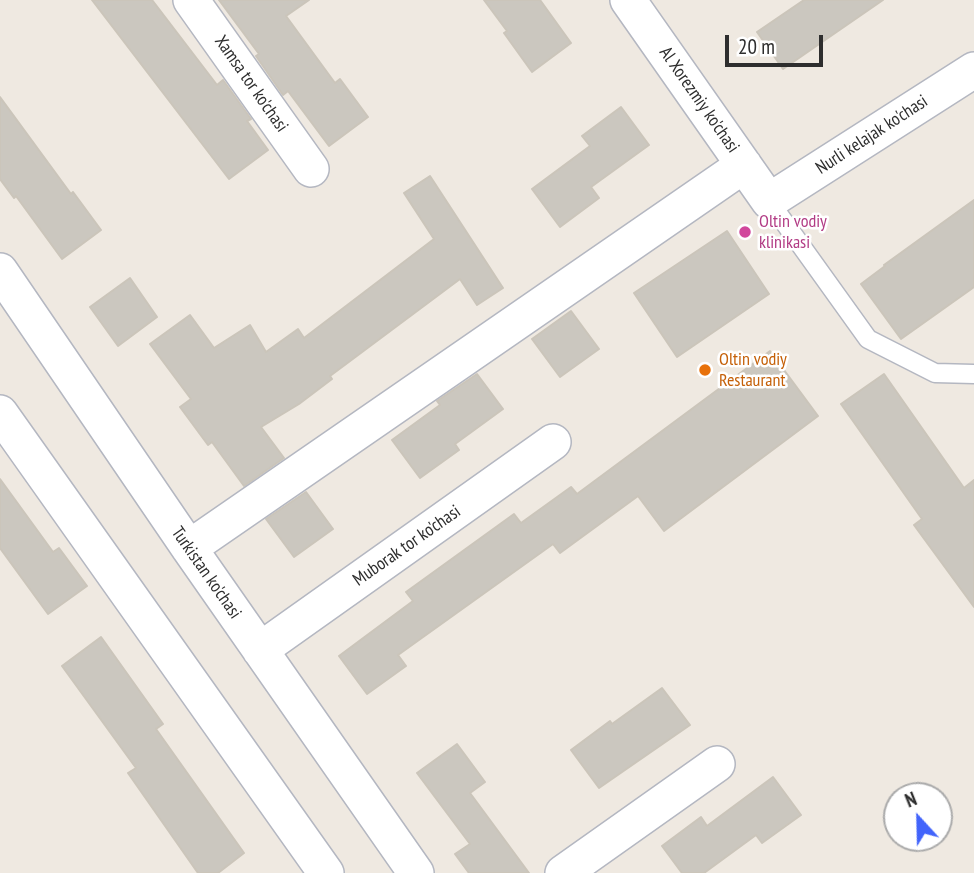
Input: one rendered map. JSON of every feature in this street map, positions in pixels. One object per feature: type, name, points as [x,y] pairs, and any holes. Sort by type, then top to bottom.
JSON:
[{"type":"street","name":"Xamsa tor ko'chasi","points":[[191,0],[311,169]]},
{"type":"street","name":"Al Xorezmiy ko'chasi","points":[[628,0],[769,201]]},
{"type":"street","name":"Nurli kelajak ko'chasi","points":[[769,201],[974,70]]},
{"type":"street","points":[[189,548],[744,165]]},
{"type":"street","name":"Turkistan ko'chasi","points":[[0,271],[416,873]]},
{"type":"street","points":[[0,413],[326,873]]},
{"type":"street","name":"Muborak tor ko'chasi","points":[[260,650],[553,442]]},
{"type":"street","points":[[564,873],[717,764]]},
{"type":"lane","points":[[769,201],[868,339],[935,373],[974,374]]},
{"type":"building","points":[[92,0],[152,0],[217,85],[223,80],[251,119],[247,121],[268,150],[229,179]]},
{"type":"building","points":[[219,0],[309,0],[286,16],[335,83],[340,79],[368,117],[329,146],[288,91],[283,95],[256,56],[259,54]]},
{"type":"building","points":[[484,0],[540,0],[571,43],[532,72]]},
{"type":"building","points":[[804,0],[883,0],[783,69],[757,32]]},
{"type":"building","points":[[0,97],[71,194],[73,192],[101,230],[62,259],[16,196],[14,198],[0,179]]},
{"type":"building","points":[[621,107],[649,145],[591,187],[599,198],[560,227],[532,189],[590,146],[582,136]]},
{"type":"building","points":[[430,176],[503,288],[477,305],[460,279],[330,376],[332,379],[299,404],[261,427],[284,458],[244,486],[212,442],[208,445],[180,407],[191,399],[150,344],[190,315],[214,348],[250,325],[266,352],[298,329],[304,338],[434,239],[404,193]]},
{"type":"building","points":[[974,200],[974,287],[901,339],[861,284]]},
{"type":"building","points":[[727,231],[769,294],[677,357],[634,293]]},
{"type":"building","points":[[130,278],[157,317],[118,346],[90,307]]},
{"type":"building","points":[[571,311],[599,349],[560,377],[532,339]]},
{"type":"building","points":[[770,351],[818,416],[664,531],[638,496],[560,553],[553,544],[398,655],[406,666],[367,694],[339,656],[413,601],[406,592],[514,514],[521,523],[571,487],[577,494]]},
{"type":"building","points":[[477,374],[503,409],[455,444],[459,450],[420,478],[392,440],[440,405],[437,401]]},
{"type":"building","points":[[884,374],[964,488],[974,480],[974,607],[914,525],[922,519],[841,404]]},
{"type":"building","points":[[0,479],[53,552],[59,548],[87,586],[48,614],[0,548]]},
{"type":"building","points":[[306,492],[333,529],[294,557],[266,519]]},
{"type":"building","points":[[101,637],[163,724],[156,729],[244,853],[218,873],[198,873],[128,773],[136,768],[62,666]]},
{"type":"building","points":[[662,688],[690,725],[599,788],[571,750]]},
{"type":"building","points":[[457,744],[485,782],[470,793],[529,873],[469,873],[455,854],[470,844],[417,773]]},
{"type":"building","points":[[773,777],[801,815],[762,843],[756,835],[704,873],[682,873],[662,846],[701,817],[707,826]]},
{"type":"place","name":"Oltin vodiy klinikasi","points":[[745,232]]},
{"type":"place","name":"Oltin vodiy Restaurant","points":[[705,370]]}]
